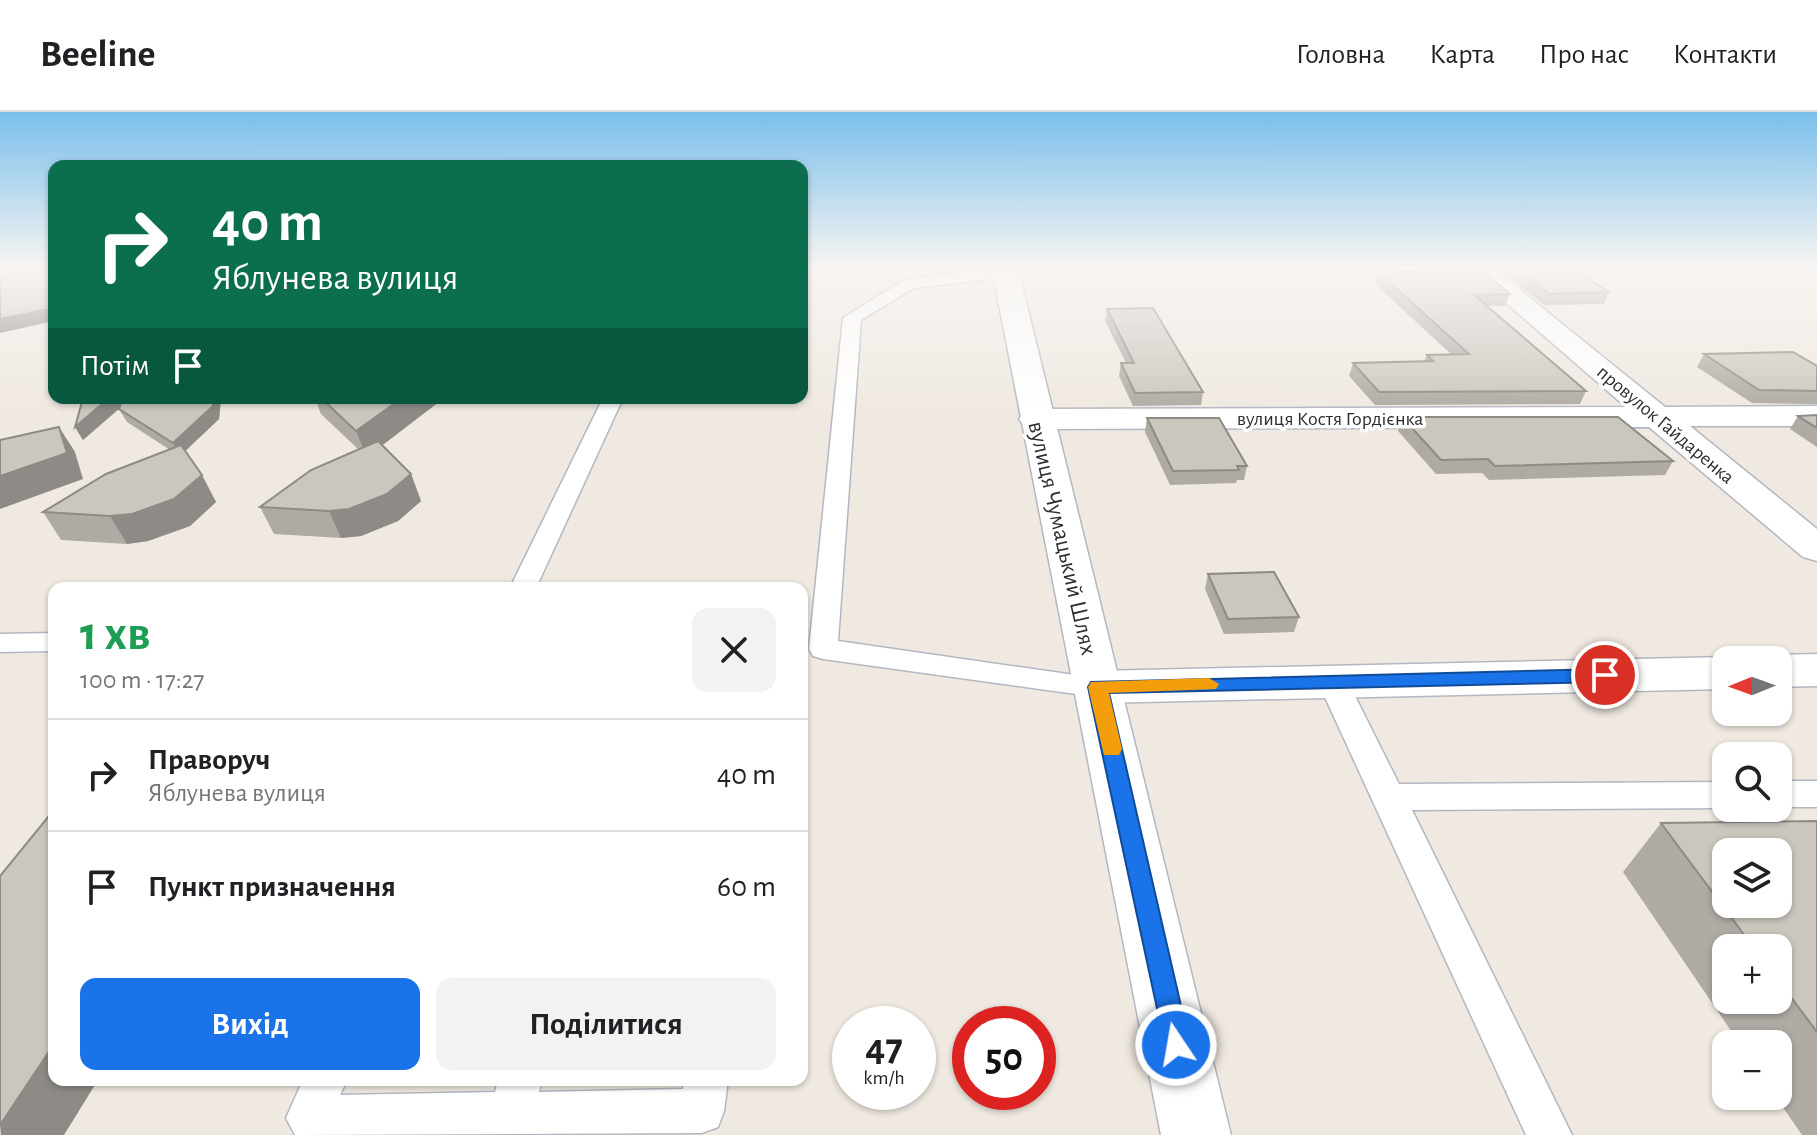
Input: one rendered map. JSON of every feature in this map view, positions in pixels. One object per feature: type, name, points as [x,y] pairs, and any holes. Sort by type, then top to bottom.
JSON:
[{"type":"street","name":"вулиця Чумацький Шлях","points":[[1015,317],[1196,1135]]},
{"type":"street","name":"провулок Гайдаренка","points":[[1537,317],[1817,549]]},
{"type":"street","name":"вулиця Костя Гордієнка","points":[[1036,419],[1817,416]]},
{"type":"street","points":[[1792,671],[1817,670]]},
{"type":"street","points":[[1098,687],[1712,673]]},
{"type":"lane","points":[[854,317],[812,650],[1098,687]]},
{"type":"lane","points":[[526,582],[610,404]]},
{"type":"lane","points":[[0,643],[48,642]]},
{"type":"lane","points":[[1333,682],[1549,1135]]},
{"type":"lane","points":[[1792,794],[1817,794]]},
{"type":"lane","points":[[1388,797],[1712,795]]},
{"type":"lane","points":[[322,1086],[308,1118],[515,1097],[702,1111],[705,1086]]},
{"type":"building","points":[[1111,317],[1158,317],[1203,392],[1135,393],[1121,363],[1134,363]]},
{"type":"building","points":[[1428,317],[1499,317],[1586,391],[1379,392],[1353,363],[1433,361],[1427,355],[1469,354]]},
{"type":"building","points":[[1793,352],[1817,366],[1817,391],[1759,390],[1704,354]]},
{"type":"building","points":[[81,404],[102,404],[75,427]]},
{"type":"building","points":[[121,404],[213,404],[173,443],[119,409]]},
{"type":"building","points":[[327,404],[394,404],[356,431]]},
{"type":"building","points":[[1817,415],[1817,428],[1798,416]]},
{"type":"building","points":[[1402,417],[1618,417],[1673,461],[1495,466],[1488,459],[1441,460]]},
{"type":"building","points":[[1147,418],[1219,418],[1247,466],[1237,466],[1239,470],[1173,471]]},
{"type":"building","points":[[59,427],[67,453],[0,476],[0,440]]},
{"type":"building","points":[[378,441],[411,474],[387,494],[349,509],[329,511],[260,507],[311,470]]},
{"type":"building","points":[[181,445],[202,475],[174,499],[132,514],[110,516],[43,512],[106,474]]},
{"type":"building","points":[[1274,572],[1299,617],[1228,619],[1208,574]]},
{"type":"building","points":[[48,817],[48,1053],[0,1125],[0,876]]},
{"type":"building","points":[[1817,821],[1817,1032],[1792,999],[1792,934],[1744,934],[1732,918],[1792,918],[1792,838],[1712,838],[1712,892],[1661,823]]},
{"type":"slow traffic","points":[[1112,749],[1098,687],[1209,684]]},
{"type":"route","points":[[1176,1045],[1098,687],[1605,675]]}]
